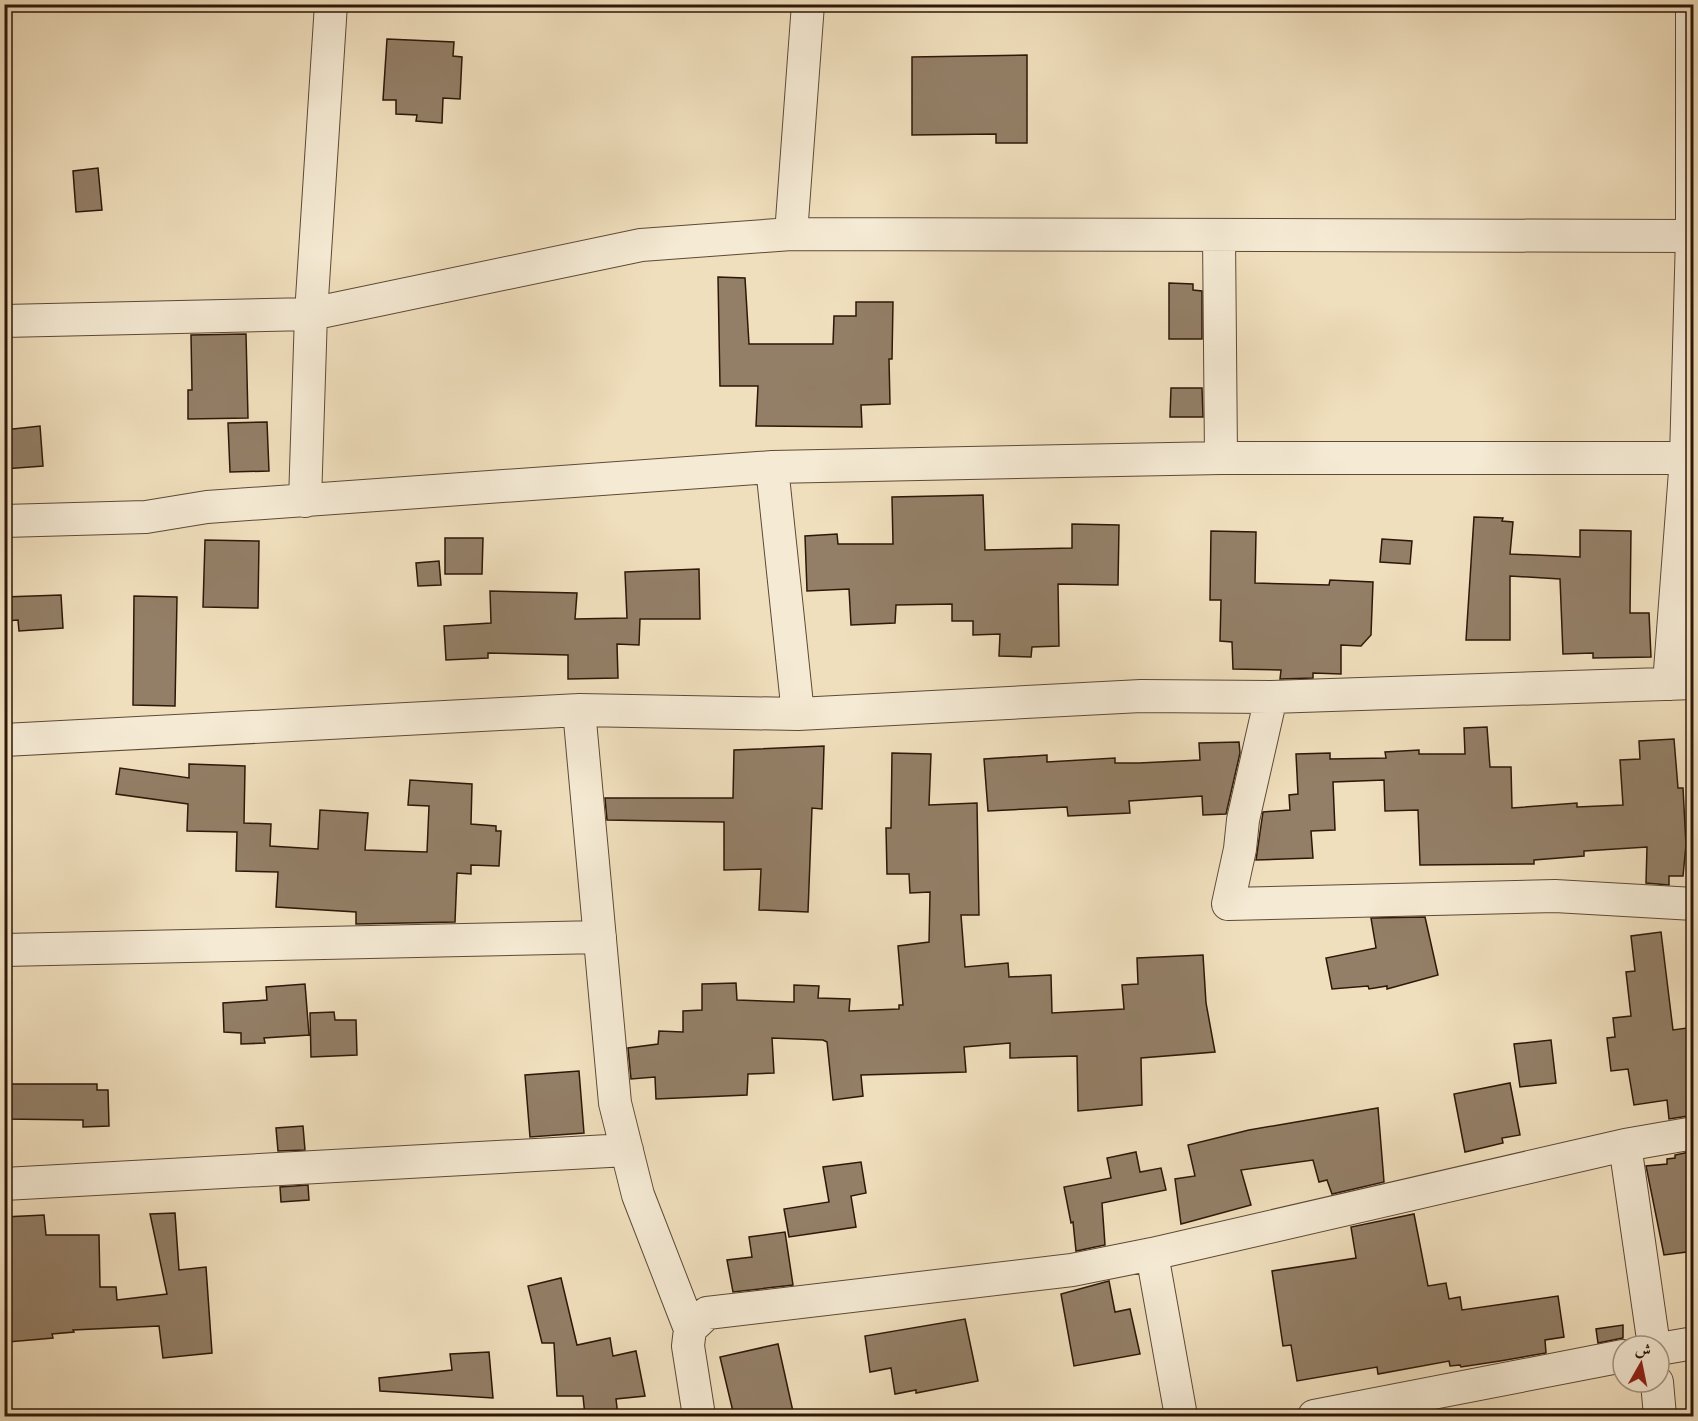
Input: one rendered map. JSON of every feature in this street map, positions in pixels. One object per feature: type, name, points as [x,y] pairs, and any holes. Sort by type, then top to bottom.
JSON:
[{"type":"street","points":[[305,501],[311,314],[331,4]]},
{"type":"street","points":[[791,234],[808,4]]},
{"type":"street","points":[[4,740],[579,710],[798,714],[1141,696],[1271,697],[1681,683],[1690,458],[1693,236],[1692,4]]},
{"type":"street","points":[[4,321],[311,314],[641,245],[791,234],[1693,236]]},
{"type":"street","points":[[1219,235],[1221,458]]},
{"type":"street","points":[[4,521],[146,517],[207,507],[772,467],[1221,458],[1690,458]]},
{"type":"street","points":[[772,467],[798,714]]},
{"type":"street","points":[[1271,697],[1243,820],[1240,849],[1228,904],[1555,896],[1694,904]]},
{"type":"street","points":[[579,710],[615,1102],[638,1195],[690,1329],[688,1346],[699,1416]]},
{"type":"street","points":[[4,950],[600,937]]},
{"type":"street","points":[[690,1329],[707,1313],[1072,1270],[1152,1254],[1625,1146],[1694,1133]]},
{"type":"street","points":[[1625,1146],[1652,1334]]},
{"type":"street","points":[[4,1184],[627,1150]]},
{"type":"street","points":[[1152,1254],[1181,1416]]},
{"type":"street","points":[[1671,1347],[1694,1343]]},
{"type":"street","points":[[1314,1416],[1611,1358]]},
{"type":"street","points":[[1658,1394],[1660,1416]]},
{"type":"building","points":[[387,39],[454,42],[453,56],[462,57],[460,99],[443,98],[442,123],[416,121],[417,115],[396,114],[396,100],[383,100]]},
{"type":"building","points":[[1027,55],[1027,143],[996,143],[996,134],[912,135],[912,57]]},
{"type":"building","points":[[98,168],[102,210],[76,212],[73,171]]},
{"type":"building","points":[[718,277],[745,278],[749,344],[833,344],[834,316],[856,316],[856,302],[893,302],[892,359],[889,359],[890,404],[861,405],[862,427],[756,426],[758,386],[720,386]]},
{"type":"building","points":[[1169,283],[1193,284],[1193,290],[1202,291],[1202,339],[1169,339]]},
{"type":"building","points":[[246,334],[248,418],[188,419],[188,390],[192,390],[191,335]]},
{"type":"building","points":[[1171,388],[1202,388],[1203,417],[1170,417]]},
{"type":"building","points":[[267,422],[269,471],[230,472],[228,423]]},
{"type":"building","points":[[40,426],[43,466],[4,469],[4,430]]},
{"type":"building","points":[[983,495],[985,550],[1072,548],[1072,524],[1119,525],[1118,585],[1058,584],[1059,646],[1032,647],[1031,657],[999,656],[1000,634],[973,635],[973,621],[952,621],[952,604],[896,605],[895,623],[851,625],[849,589],[807,591],[805,536],[837,534],[838,544],[893,544],[892,497]]},
{"type":"building","points":[[1474,517],[1503,518],[1502,521],[1513,522],[1510,554],[1580,557],[1580,530],[1631,531],[1630,613],[1649,613],[1651,657],[1593,658],[1593,653],[1563,654],[1560,579],[1510,576],[1510,640],[1466,640]]},
{"type":"building","points":[[1211,531],[1256,532],[1255,583],[1329,585],[1330,580],[1373,582],[1371,635],[1361,646],[1341,645],[1341,674],[1313,673],[1313,678],[1280,679],[1281,670],[1233,669],[1232,642],[1220,641],[1221,600],[1210,600]]},
{"type":"building","points":[[445,538],[483,538],[482,574],[445,574]]},
{"type":"building","points":[[1382,539],[1412,541],[1410,564],[1380,562]]},
{"type":"building","points":[[205,540],[259,541],[258,608],[203,607]]},
{"type":"building","points":[[439,561],[441,585],[418,586],[416,563]]},
{"type":"building","points":[[699,569],[700,619],[640,619],[639,645],[617,644],[618,678],[568,679],[568,655],[488,653],[488,658],[446,660],[444,626],[491,623],[490,591],[577,593],[575,619],[627,618],[625,572]]},
{"type":"building","points":[[61,595],[63,628],[19,631],[18,620],[4,621],[4,597]]},
{"type":"building","points":[[134,596],[177,597],[175,706],[133,705]]},
{"type":"building","points":[[1487,727],[1490,767],[1511,767],[1512,808],[1577,803],[1577,807],[1623,805],[1620,760],[1640,759],[1639,741],[1674,739],[1678,788],[1683,788],[1686,845],[1683,876],[1669,876],[1669,885],[1646,883],[1647,847],[1584,851],[1584,856],[1534,860],[1534,864],[1420,865],[1418,810],[1385,811],[1384,780],[1333,782],[1335,830],[1311,831],[1313,858],[1256,860],[1263,812],[1290,810],[1289,795],[1298,794],[1296,754],[1330,753],[1330,759],[1386,758],[1385,752],[1419,750],[1419,754],[1465,754],[1464,728]]},
{"type":"building","points":[[1239,742],[1240,753],[1226,814],[1203,815],[1202,796],[1129,801],[1130,813],[1068,816],[1067,807],[988,811],[984,759],[1047,755],[1047,762],[1115,758],[1115,763],[1200,760],[1199,743]]},
{"type":"building","points":[[824,746],[822,809],[812,808],[808,912],[759,910],[761,869],[724,870],[724,822],[607,820],[605,798],[733,798],[734,750]]},
{"type":"building","points":[[892,753],[931,754],[929,805],[977,803],[979,915],[961,915],[965,967],[1008,963],[1009,977],[1051,975],[1052,1013],[1124,1009],[1122,985],[1138,984],[1137,958],[1203,955],[1206,1003],[1215,1052],[1141,1058],[1142,1105],[1078,1111],[1077,1056],[1010,1058],[1010,1043],[964,1047],[966,1072],[861,1075],[863,1096],[833,1100],[827,1042],[823,1040],[772,1038],[774,1073],[748,1074],[747,1095],[656,1099],[655,1077],[631,1079],[628,1048],[658,1044],[659,1031],[683,1032],[683,1011],[702,1010],[702,984],[736,983],[737,1000],[794,1002],[794,985],[819,986],[818,998],[850,999],[849,1011],[899,1009],[899,1005],[903,1005],[898,946],[929,942],[930,892],[910,893],[909,874],[887,874],[886,828],[891,828]]},
{"type":"building","points":[[189,764],[245,766],[244,823],[271,824],[270,846],[318,849],[320,810],[368,813],[365,850],[427,852],[429,806],[408,805],[410,780],[472,784],[471,824],[496,826],[496,831],[501,831],[499,866],[471,865],[471,874],[457,873],[455,922],[356,924],[356,912],[276,907],[278,872],[236,871],[237,832],[187,831],[188,804],[116,794],[120,768],[189,778]]},
{"type":"building","points":[[1425,917],[1438,975],[1387,989],[1387,986],[1369,989],[1368,986],[1332,989],[1326,958],[1376,948],[1371,918]]},
{"type":"building","points":[[1661,932],[1673,1030],[1694,1027],[1694,1115],[1669,1119],[1667,1100],[1634,1105],[1628,1069],[1611,1071],[1607,1038],[1615,1037],[1613,1018],[1631,1016],[1626,972],[1635,971],[1631,936]]},
{"type":"building","points":[[305,984],[309,1035],[264,1038],[265,1043],[241,1044],[241,1033],[224,1032],[223,1003],[267,1000],[266,987]]},
{"type":"building","points":[[334,1012],[335,1020],[356,1020],[357,1055],[311,1057],[310,1013]]},
{"type":"building","points":[[1551,1040],[1556,1083],[1520,1087],[1514,1044]]},
{"type":"building","points":[[579,1071],[584,1133],[530,1137],[525,1075]]},
{"type":"building","points":[[1510,1083],[1520,1135],[1502,1138],[1503,1143],[1465,1152],[1454,1094]]},
{"type":"building","points":[[4,1084],[97,1084],[97,1090],[108,1090],[109,1126],[83,1127],[83,1120],[4,1119]]},
{"type":"building","points":[[1378,1108],[1384,1182],[1332,1194],[1327,1180],[1319,1182],[1313,1160],[1241,1170],[1251,1205],[1181,1224],[1175,1179],[1195,1176],[1188,1145],[1249,1130]]},
{"type":"building","points":[[303,1126],[305,1150],[278,1151],[276,1128]]},
{"type":"building","points":[[1694,1151],[1694,1202],[1687,1203],[1694,1251],[1664,1255],[1646,1166],[1667,1164],[1667,1159],[1675,1158],[1675,1155]]},
{"type":"building","points":[[1136,1152],[1140,1172],[1161,1168],[1166,1190],[1102,1203],[1105,1245],[1076,1251],[1073,1222],[1071,1223],[1064,1187],[1111,1178],[1107,1158]]},
{"type":"building","points":[[861,1162],[866,1193],[851,1196],[856,1227],[789,1237],[784,1209],[829,1202],[823,1167]]},
{"type":"building","points":[[308,1185],[309,1200],[281,1202],[280,1187]]},
{"type":"building","points":[[175,1213],[179,1270],[206,1267],[212,1353],[163,1358],[159,1326],[73,1330],[74,1332],[52,1334],[53,1338],[8,1342],[4,1308],[4,1217],[44,1215],[46,1235],[99,1235],[100,1287],[116,1287],[117,1300],[167,1294],[150,1214]]},
{"type":"building","points":[[1414,1214],[1428,1286],[1446,1283],[1449,1299],[1460,1297],[1462,1310],[1558,1296],[1564,1337],[1545,1340],[1546,1353],[1500,1361],[1461,1367],[1460,1365],[1450,1366],[1449,1361],[1378,1374],[1377,1367],[1297,1381],[1291,1345],[1283,1346],[1272,1271],[1356,1258],[1351,1227]]},
{"type":"building","points":[[785,1232],[793,1285],[733,1292],[727,1260],[752,1257],[749,1237]]},
{"type":"building","points":[[561,1278],[577,1345],[610,1338],[613,1356],[636,1351],[645,1396],[616,1399],[618,1416],[585,1416],[583,1396],[557,1396],[554,1343],[542,1343],[528,1286]]},
{"type":"building","points":[[1109,1281],[1115,1312],[1130,1309],[1140,1354],[1074,1366],[1061,1294]]},
{"type":"building","points":[[965,1319],[978,1381],[916,1393],[916,1390],[895,1394],[891,1368],[870,1372],[865,1336]]},
{"type":"building","points":[[1623,1325],[1623,1334],[1611,1334],[1611,1340],[1598,1343],[1596,1329]]},
{"type":"building","points":[[778,1344],[794,1416],[734,1416],[720,1357]]},
{"type":"building","points":[[489,1352],[493,1398],[380,1391],[379,1378],[452,1370],[450,1354]]}]
